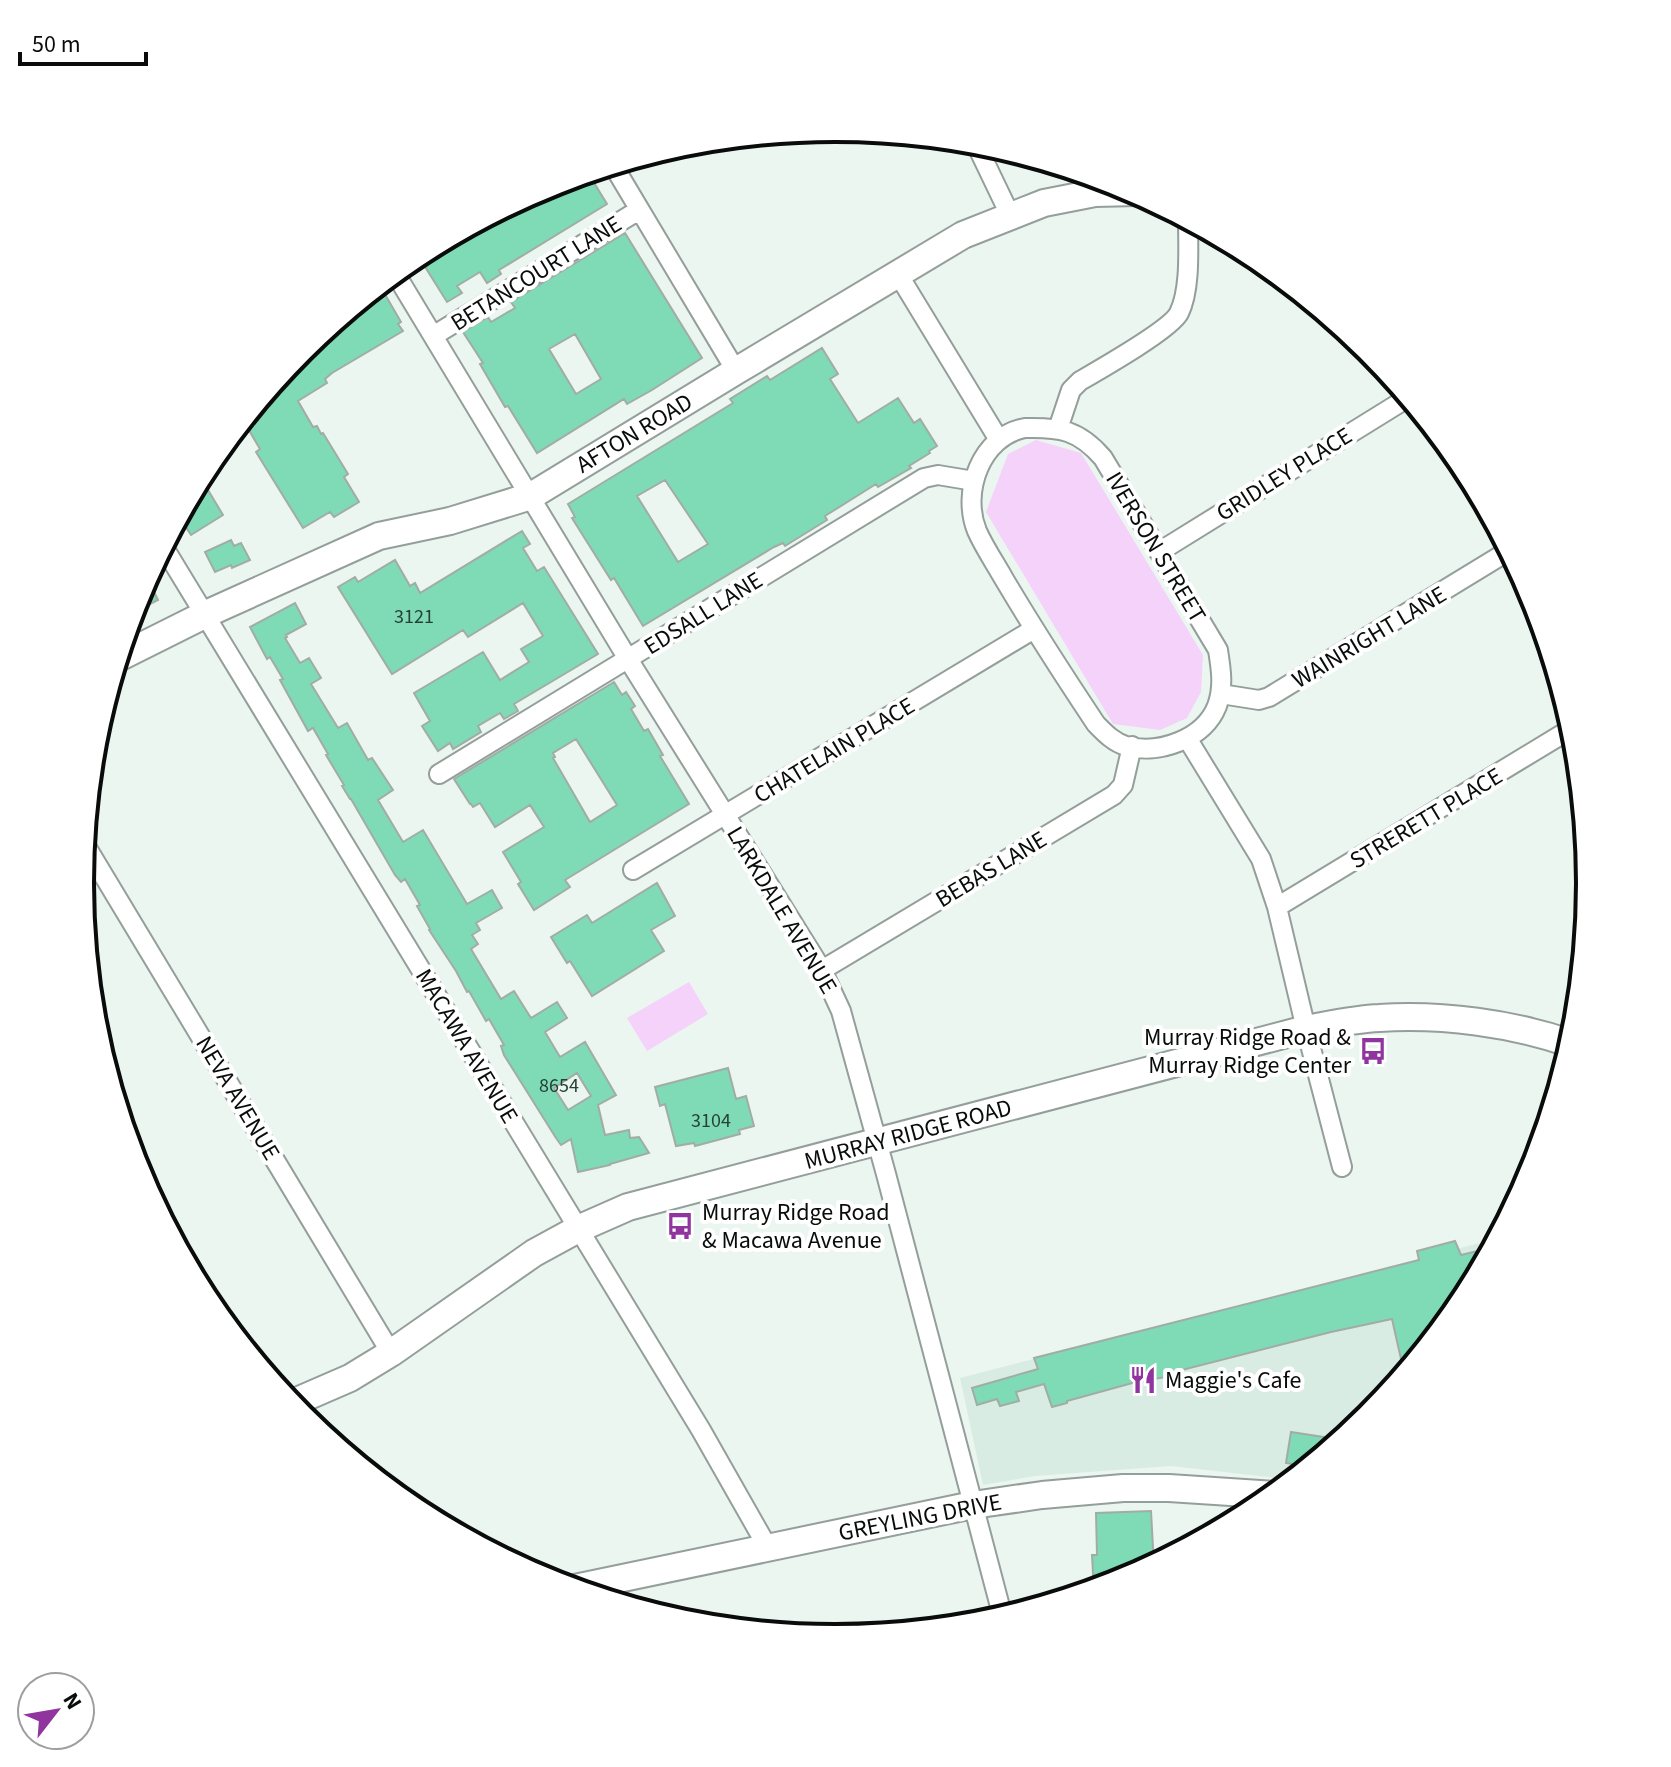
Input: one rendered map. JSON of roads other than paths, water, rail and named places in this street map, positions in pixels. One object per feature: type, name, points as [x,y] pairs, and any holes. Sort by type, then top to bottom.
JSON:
[{"type":"street","points":[[982,156],[1011,217]]},
{"type":"street","points":[[619,175],[736,371]]},
{"type":"street","name":"AFTON ROAD","points":[[131,651],[379,536],[450,521],[531,496],[963,235],[1044,203],[1105,193]]},
{"type":"street","name":"BETANCOURT LANE","points":[[433,336],[639,210]]},
{"type":"street","points":[[1058,429],[1071,390],[1080,381],[1161,330],[1178,315],[1189,265],[1188,232]]},
{"type":"street","points":[[898,274],[999,440],[982,460],[974,481],[970,503],[977,530],[1034,629],[1096,724],[1108,737],[1126,746],[1148,748],[1169,745],[1195,734],[1209,720],[1221,694]]},
{"type":"street","name":"LARKDALE AVENUE","points":[[401,283],[628,659],[822,970],[841,1011],[1000,1606]]},
{"type":"street","name":"GRIDLEY PLACE","points":[[1159,552],[1400,403]]},
{"type":"street","name":"IVERSON STREET","points":[[999,440],[1014,430],[1058,429],[1079,436],[1092,445],[1103,458],[1218,650],[1221,694]]},
{"type":"street","name":"EDSALL LANE","points":[[439,774],[924,478],[938,475],[974,481]]},
{"type":"street","name":"WAINRIGHT LANE","points":[[1221,694],[1259,700],[1269,697],[1501,556]]},
{"type":"street","name":"MACAWA AVENUE","points":[[170,557],[701,1430],[768,1548]]},
{"type":"street","name":"CHATELAIN PLACE","points":[[633,870],[1034,629]]},
{"type":"street","name":"STRERETT PLACE","points":[[1277,907],[1562,734]]},
{"type":"street","points":[[1187,738],[1261,859],[1277,907],[1342,1167]]},
{"type":"street","name":"BEBAS LANE","points":[[822,970],[1114,795],[1123,785],[1132,746]]},
{"type":"street","name":"NEVA AVENUE","points":[[95,861],[391,1353]]},
{"type":"street","name":"MURRAY RIDGE ROAD","points":[[303,1399],[333,1387],[391,1353],[534,1253],[628,1207],[1306,1029],[1376,1018],[1436,1017],[1539,1033],[1560,1040]]},
{"type":"street","name":"GREYLING DRIVE","points":[[593,1584],[973,1505],[1042,1495],[1123,1488],[1256,1493]]},
{"type":"place","name":"Murray Ridge Road & Murray Ridge Center","points":[[1373,1051]]},
{"type":"place","name":"Murray Ridge Road & Macawa Avenue","points":[[680,1226]]},
{"type":"place","name":"Maggie's Cafe","points":[[1143,1380]]}]
